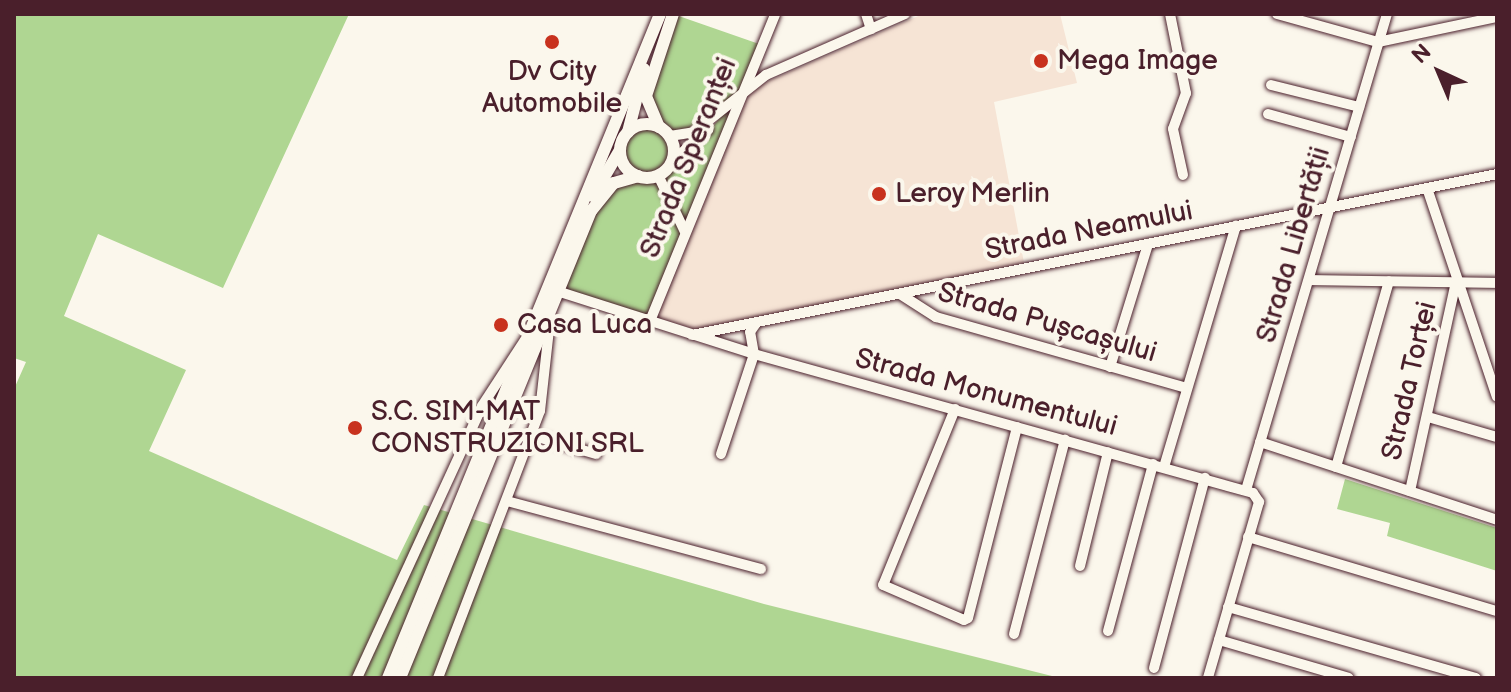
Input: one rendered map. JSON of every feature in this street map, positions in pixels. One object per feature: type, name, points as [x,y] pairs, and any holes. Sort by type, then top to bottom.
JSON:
[{"type":"main road","points":[[388,678],[660,14]]},
{"type":"main road","points":[[554,274],[628,132],[640,80],[666,14]]},
{"type":"main road","points":[[400,678],[595,204],[620,180],[658,175],[672,161],[664,131],[646,96],[673,14]]},
{"type":"main road","points":[[628,132],[643,124],[664,131]]},
{"type":"main road","points":[[620,150],[625,166],[638,176]]},
{"type":"street","name":"Strada Speranței","points":[[650,321],[775,14]]},
{"type":"street","points":[[866,14],[871,29]]},
{"type":"street","points":[[664,131],[694,132],[766,75],[905,14]]},
{"type":"street","points":[[1170,14],[1186,93],[1173,129],[1183,175]]},
{"type":"street","points":[[1277,14],[1378,42],[1497,17]]},
{"type":"street","name":"Strada Libertății","points":[[1246,490],[1311,280],[1387,14]]},
{"type":"street","points":[[1271,85],[1359,107]]},
{"type":"street","points":[[672,161],[741,93]]},
{"type":"street","points":[[1268,114],[1351,137]]},
{"type":"street","name":"Strada Neamului","points":[[690,335],[1497,174]]},
{"type":"street","points":[[658,175],[685,232]]},
{"type":"street","points":[[1427,188],[1497,397]]},
{"type":"street","points":[[1108,631],[1236,226]]},
{"type":"street","points":[[1110,367],[1148,244]]},
{"type":"street","points":[[1311,280],[1497,283]]},
{"type":"street","points":[[1336,467],[1389,281]]},
{"type":"street","name":"Strada Torței","points":[[1410,491],[1456,281]]},
{"type":"street","name":"Strada Pușcașului","points":[[900,294],[936,317],[1187,388]]},
{"type":"street","points":[[438,678],[542,402],[555,296]]},
{"type":"street","name":"Strada Monumentului","points":[[555,296],[1246,490],[1258,498],[1248,537]]},
{"type":"street","points":[[721,454],[754,354],[750,332],[757,322]]},
{"type":"street","points":[[357,678],[482,406],[526,338]]},
{"type":"street","points":[[955,409],[883,585],[964,620],[1017,427]]},
{"type":"street","points":[[1428,417],[1497,437]]},
{"type":"street","points":[[531,435],[596,454]]},
{"type":"street","points":[[1014,634],[1065,440]]},
{"type":"street","points":[[1260,442],[1497,520]]},
{"type":"street","points":[[1080,566],[1108,452]]},
{"type":"street","points":[[1154,668],[1205,478]]},
{"type":"street","points":[[507,501],[761,569]]},
{"type":"street","points":[[1208,678],[1248,537],[1497,611]]},
{"type":"street","points":[[1228,607],[1476,678]]},
{"type":"street","points":[[1219,640],[1349,678]]},
{"type":"shaded area","points":[[923,14],[1060,14],[1077,83],[994,102],[1024,263],[696,331],[650,321],[741,93]]},
{"type":"green space","points":[[14,14],[349,14],[223,288],[98,234],[64,316],[186,370],[149,451],[397,560],[424,505],[764,604],[1060,678],[14,678],[14,389],[26,362],[14,358]]},
{"type":"green space","points":[[673,14],[762,45],[650,321],[557,291],[586,222],[631,172],[621,158],[624,137],[643,124],[658,126],[647,105]],"holes":[[[738,98],[713,126],[672,159],[670,136],[701,127]]]},
{"type":"green space","points":[[1345,479],[1497,528],[1497,571],[1387,536],[1390,523],[1337,509]]},
{"type":"place","name":"Dv City Automobile","points":[[552,42]]},
{"type":"place","name":"Mega Image","points":[[1041,61]]},
{"type":"place","name":"Leroy Merlin","points":[[879,194]]},
{"type":"place","name":"Casa Luca","points":[[501,325]]},
{"type":"place","name":"S.C. SIM-MAT CONSTRUZIONI SRL","points":[[355,428]]}]
